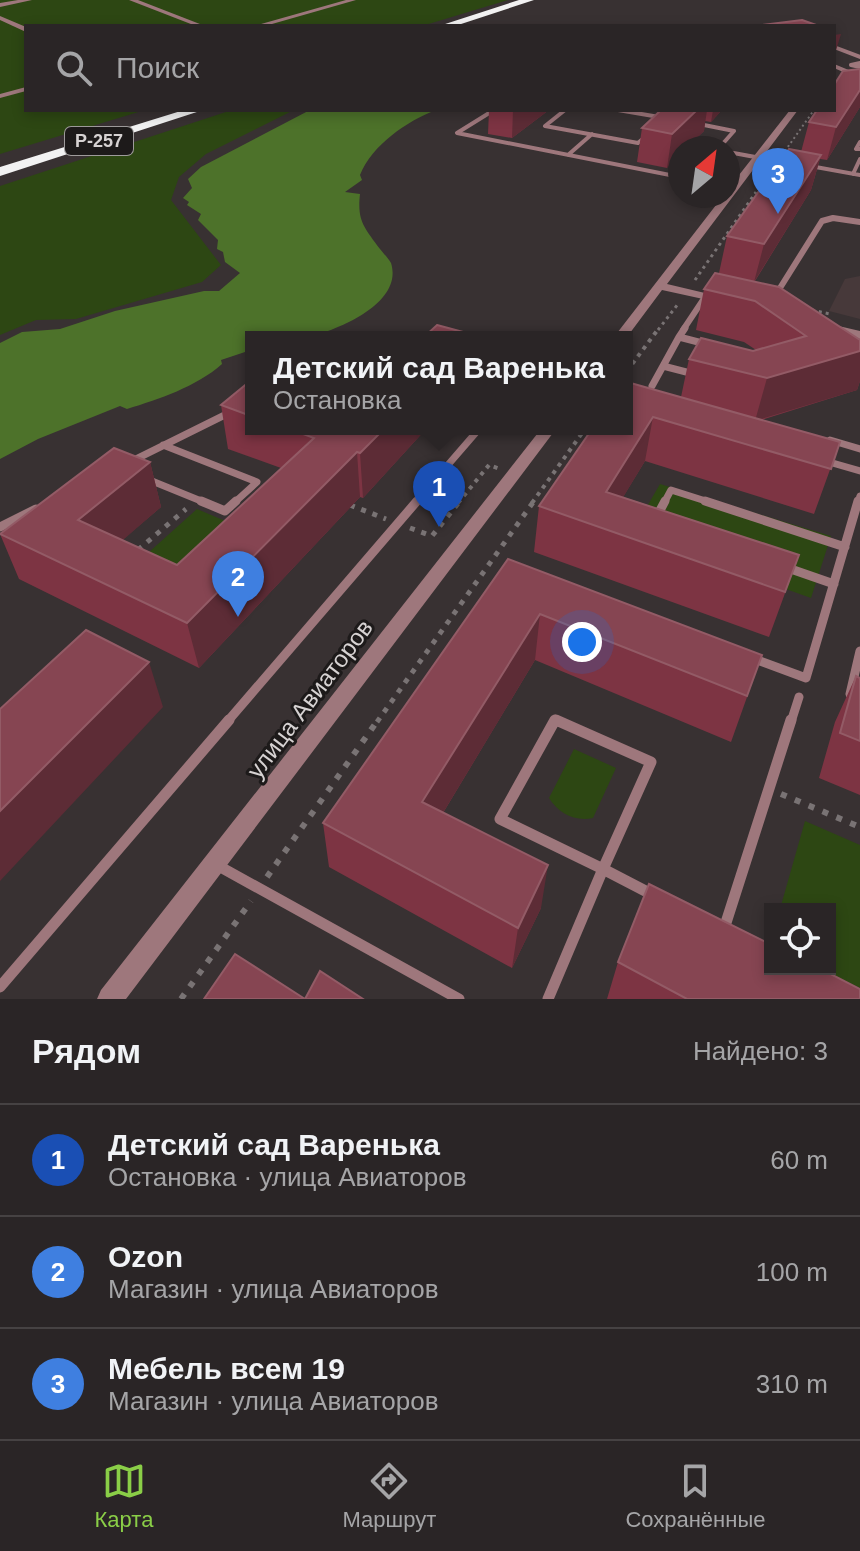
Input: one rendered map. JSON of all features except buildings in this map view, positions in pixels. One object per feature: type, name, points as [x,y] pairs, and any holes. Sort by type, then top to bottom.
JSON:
[{"type":"highway","points":[[451,24],[529,0]]},
{"type":"highway","points":[[470,24],[548,0]]},
{"type":"highway","name":"Р-257","points":[[0,164],[167,112]]},
{"type":"highway","name":"Р-257","points":[[0,172],[191,112]]},
{"type":"street","points":[[1,2],[29,0]]},
{"type":"street","points":[[132,0],[197,24]]},
{"type":"street","points":[[264,24],[353,0]]},
{"type":"street","points":[[311,4],[324,8]]},
{"type":"street","points":[[0,18],[24,29]]},
{"type":"street","points":[[0,96],[24,90]]},
{"type":"street","points":[[625,331],[793,112]]},
{"type":"street","points":[[660,286],[702,303],[736,305]]},
{"type":"street","points":[[820,325],[860,335]]},
{"type":"street","name":"улица Авиаторов","points":[[110,999],[544,435]]},
{"type":"lane","points":[[836,48],[860,62]]},
{"type":"lane","points":[[852,59],[860,62]]},
{"type":"lane","points":[[836,65],[860,77]]},
{"type":"lane","points":[[491,112],[457,133],[668,175]]},
{"type":"lane","points":[[562,112],[545,126],[638,143],[664,118]]},
{"type":"lane","points":[[630,112],[678,121]]},
{"type":"lane","points":[[692,123],[734,131],[730,136]]},
{"type":"lane","points":[[568,155],[592,134]]},
{"type":"lane","points":[[860,142],[856,149],[860,149]]},
{"type":"lane","points":[[740,154],[856,174],[860,159]]},
{"type":"lane","points":[[772,300],[822,221],[833,218],[860,222]]},
{"type":"lane","points":[[652,386],[702,303]]},
{"type":"lane","points":[[679,337],[722,348]]},
{"type":"lane","points":[[663,366],[702,376]]},
{"type":"lane","points":[[163,445],[257,482],[225,511],[119,468],[163,445],[245,405]]},
{"type":"lane","points":[[0,987],[474,435]]},
{"type":"lane","points":[[819,437],[860,449]]},
{"type":"lane","points":[[816,458],[860,471]]},
{"type":"lane","points":[[669,526],[654,521],[671,490],[845,547]]},
{"type":"lane","points":[[746,656],[806,678],[860,496]]},
{"type":"lane","points":[[0,527],[40,507]]},
{"type":"lane","points":[[774,563],[834,584]]},
{"type":"lane","points":[[860,651],[850,694],[860,698]]},
{"type":"lane","points":[[710,925],[724,932],[799,697]]},
{"type":"lane","points":[[548,999],[603,869],[651,762],[555,720],[500,819],[603,869],[670,904]]},
{"type":"lane","points":[[215,864],[459,999]]},
{"type":"path","points":[[698,282],[693,279],[813,112]]},
{"type":"path","points":[[633,363],[677,304],[702,303]]},
{"type":"path","points":[[181,999],[581,435]]},
{"type":"path","points":[[346,503],[432,536],[489,465],[502,469]]},
{"type":"path","points":[[131,556],[197,499]]},
{"type":"path","points":[[770,789],[860,827]]},
{"type":"shaded area","points":[[0,0],[508,0],[429,24],[24,24],[24,112],[138,112],[0,154]]},
{"type":"shaded area","points":[[226,112],[290,112],[206,154],[179,177],[171,200],[221,265],[202,282],[76,319],[36,320],[0,335],[0,186]]},
{"type":"shaded area","points":[[306,112],[432,112],[402,127],[382,144],[366,164],[360,175],[362,180],[345,192],[360,194],[363,223],[391,263],[392,277],[388,289],[369,310],[327,331],[245,331],[245,352],[221,360],[222,364],[189,386],[127,409],[120,406],[38,439],[0,459],[0,343],[22,332],[60,329],[115,311],[204,291],[219,291],[240,273],[225,262],[223,252],[217,249],[218,240],[198,220],[201,214],[187,205],[189,202],[183,198],[192,188],[188,179],[201,167]]},
{"type":"shaded area","points":[[860,276],[860,319],[829,311],[845,279]]},
{"type":"shaded area","points":[[660,484],[831,536],[811,598],[631,534]]},
{"type":"shaded area","points":[[197,509],[237,526],[190,571],[148,553]]},
{"type":"shaded area","points":[[574,749],[616,768],[593,818],[580,819],[568,815],[549,798]]},
{"type":"shaded area","points":[[805,821],[860,845],[860,988],[833,975],[836,975],[836,903],[782,903]]},
{"type":"place","name":"Мебель всем 19","points":[[778,214]]},
{"type":"place","name":"Детский сад Варенька","points":[[439,527]]},
{"type":"place","name":"Ozon","points":[[238,617]]}]
